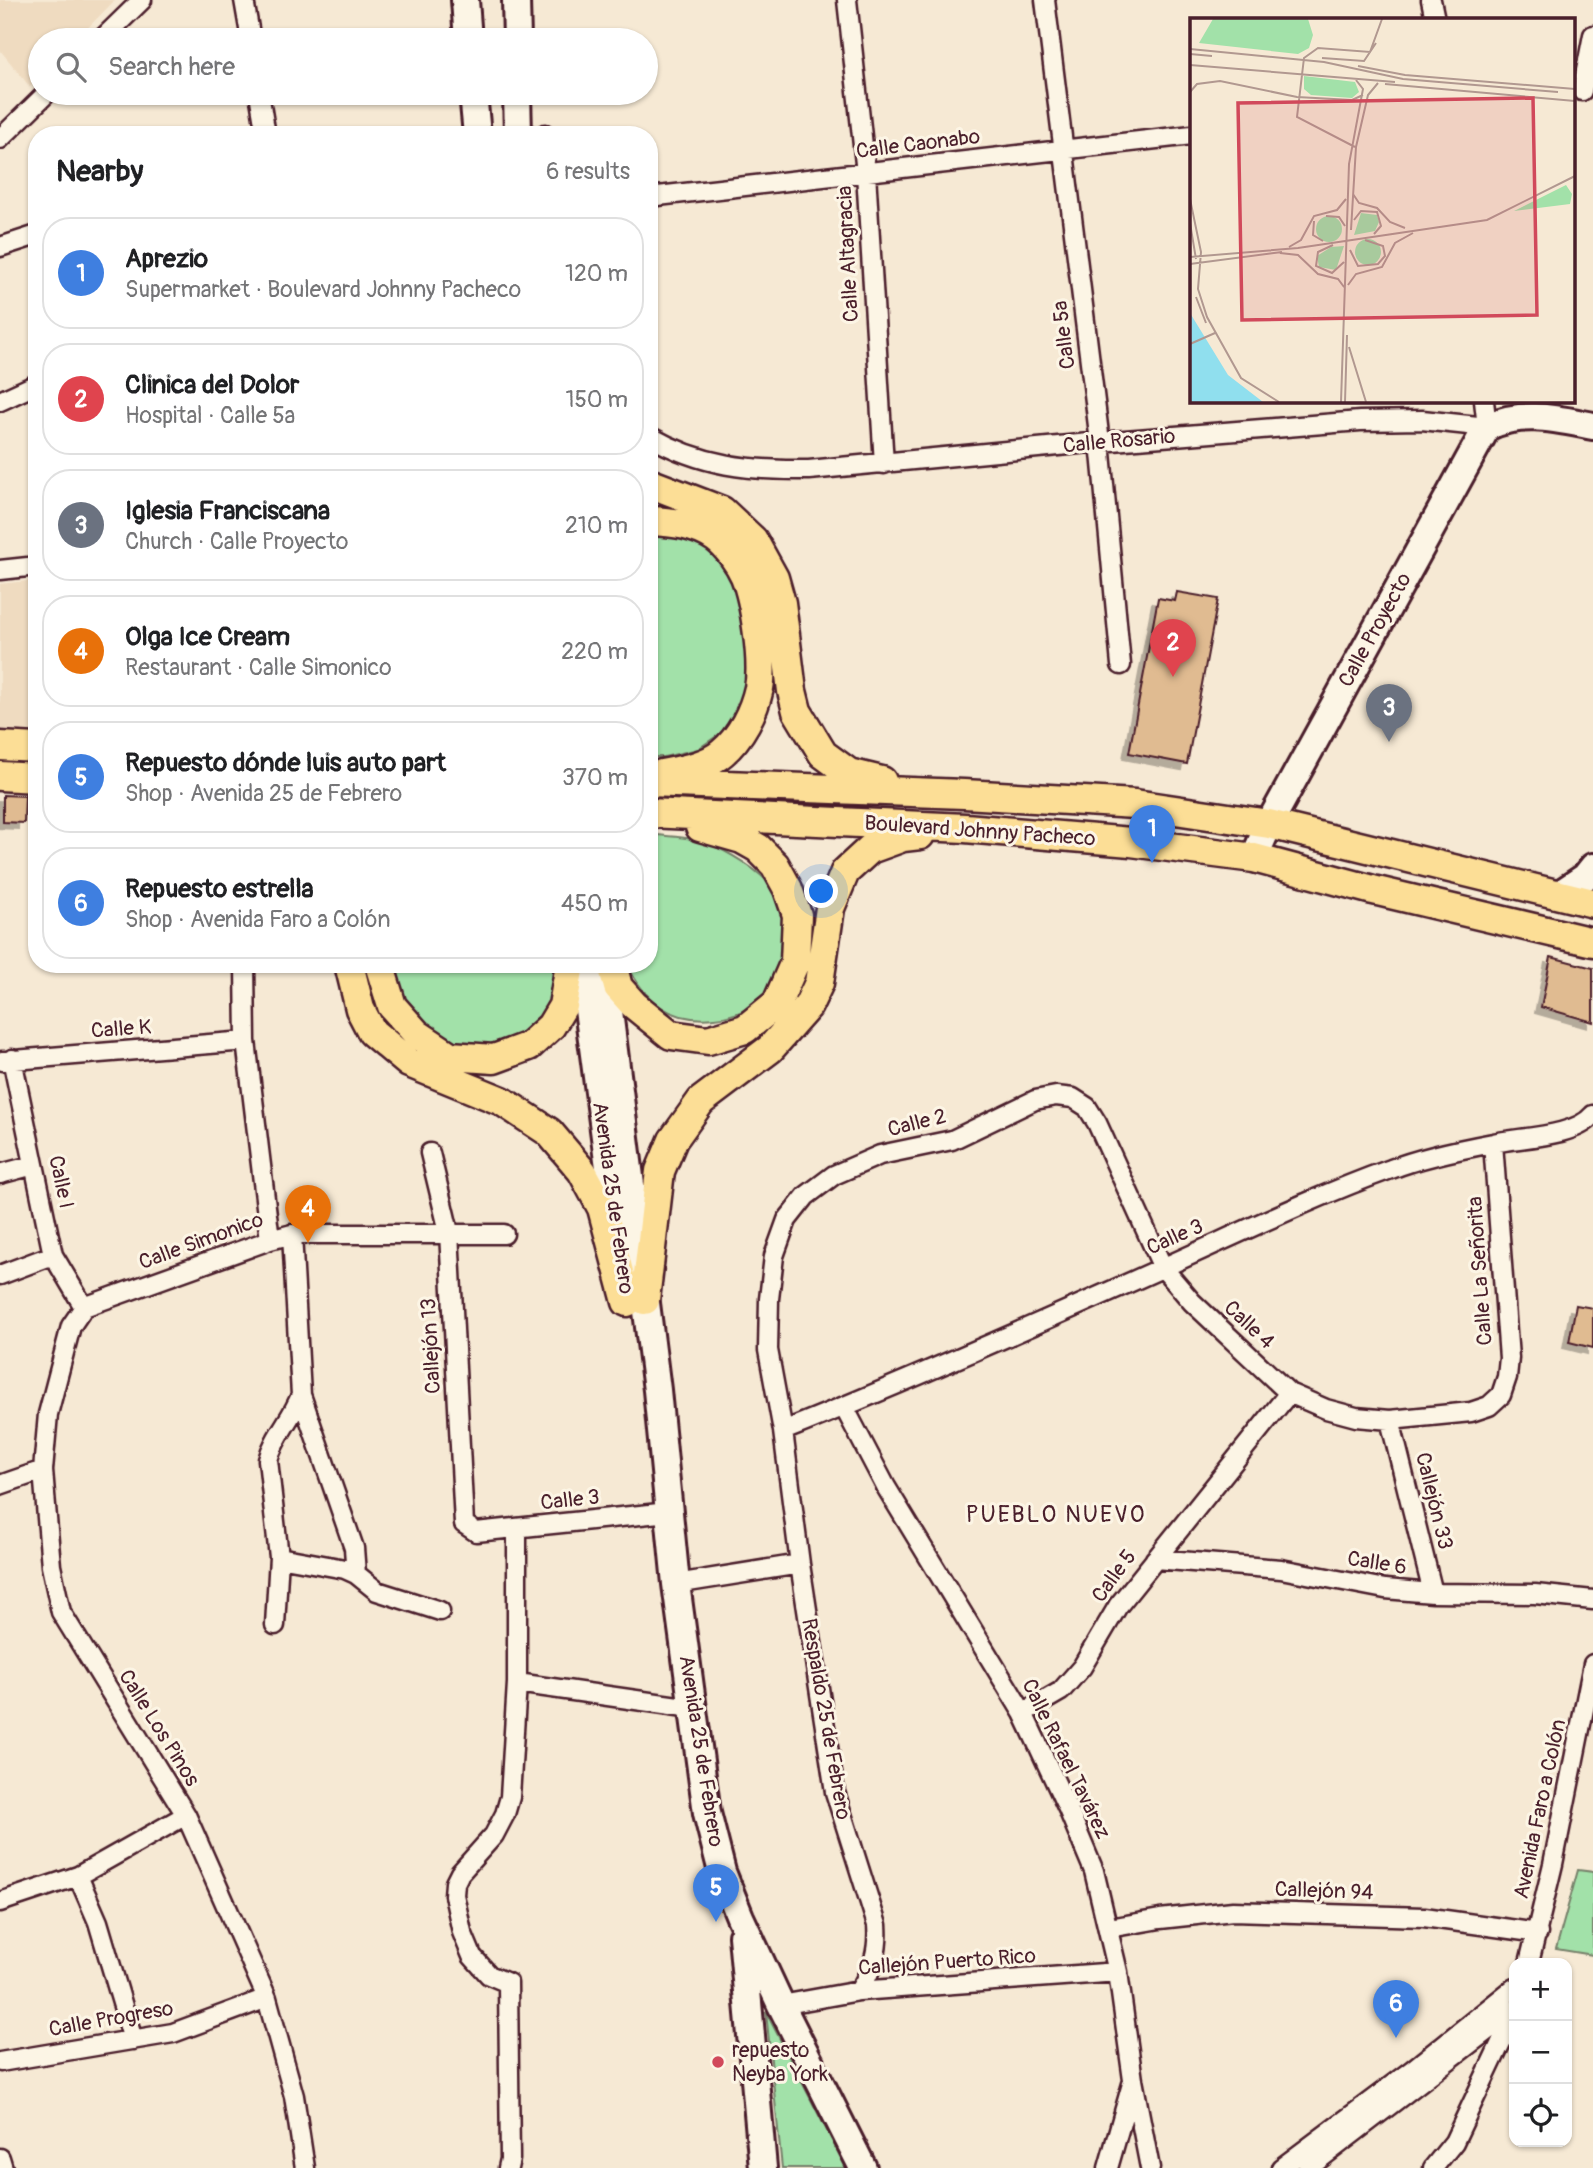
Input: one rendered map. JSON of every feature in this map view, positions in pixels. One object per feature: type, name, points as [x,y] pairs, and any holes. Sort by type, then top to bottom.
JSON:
[{"type":"main road","points":[[465,0],[467,28]]},
{"type":"main road","points":[[516,0],[517,28]]},
{"type":"main road","points":[[474,105],[476,126]]},
{"type":"main road","points":[[517,105],[518,126]]},
{"type":"main road","name":"Calle Rosario","points":[[1487,427],[1503,419],[1524,416],[1593,426]]},
{"type":"main road","name":"Calle Proyecto","points":[[1254,858],[1269,824],[1487,427]]},
{"type":"main road","points":[[658,486],[722,511],[753,540],[774,578],[781,603],[792,691],[797,710],[823,754],[849,773],[864,779],[964,794]]},
{"type":"main road","points":[[658,521],[680,522],[716,538],[734,557],[745,576],[751,597],[761,664],[759,688],[746,724],[722,754],[689,768],[658,775]]},
{"type":"main road","points":[[0,746],[28,748]]},
{"type":"main road","points":[[0,776],[28,778]]},
{"type":"main road","name":"Boulevard Johnny Pacheco","points":[[658,782],[964,794],[1135,804],[1269,824],[1561,893],[1593,903]]},
{"type":"main road","name":"Boulevard Johnny Pacheco","points":[[658,815],[965,828],[1131,842],[1254,858],[1373,890],[1593,942]]},
{"type":"main road","points":[[614,973],[618,987],[634,1005],[671,1035],[708,1040],[745,1029],[777,1003],[795,962],[797,915],[788,889],[775,865],[758,848],[742,839],[658,817]]},
{"type":"main road","points":[[636,1301],[660,1171],[673,1140],[701,1101],[770,1049],[808,1006],[819,983],[830,908],[845,872],[870,849],[903,837],[965,828]]},
{"type":"main road","points":[[1561,893],[1585,877],[1593,867]]},
{"type":"main road","points":[[351,973],[356,997],[372,1032],[409,1063],[502,1101],[549,1132],[582,1171],[602,1208],[636,1301]]},
{"type":"main road","points":[[382,973],[392,1006],[417,1034],[450,1056],[495,1059],[528,1046],[551,1026],[563,1006],[568,973]]},
{"type":"main road","name":"Avenida 25 de Febrero","points":[[583,973],[636,1301]]},
{"type":"main road","name":"Avenida 25 de Febrero","points":[[604,973],[636,1301],[640,1394],[668,1512],[706,1813],[722,1872],[740,1917],[780,2005],[863,2168]]},
{"type":"main road","points":[[740,1917],[763,2168]]},
{"type":"street","points":[[113,28],[142,0]]},
{"type":"street","points":[[244,0],[249,28]]},
{"type":"street","name":"Calle Altagracia","points":[[847,0],[866,173],[884,464]]},
{"type":"street","name":"Calle 5a","points":[[1045,0],[1100,442],[1121,665]]},
{"type":"street","points":[[1431,0],[1434,18]]},
{"type":"street","points":[[1583,91],[1593,35]]},
{"type":"street","points":[[0,139],[35,105]]},
{"type":"street","points":[[261,105],[264,126]]},
{"type":"street","name":"Calle Caonabo","points":[[658,196],[1190,135]]},
{"type":"street","points":[[0,247],[28,238]]},
{"type":"street","points":[[0,401],[28,388]]},
{"type":"street","points":[[1484,402],[1487,427]]},
{"type":"street","name":"Calle Rosario","points":[[658,441],[714,464],[764,471],[884,464],[1100,442],[1360,421],[1422,420],[1487,427]]},
{"type":"street","points":[[0,570],[28,567]]},
{"type":"street","points":[[245,973],[246,1041],[270,1240]]},
{"type":"street","name":"Calle K","points":[[6,1060],[246,1041]]},
{"type":"street","name":"Calle I","points":[[6,1060],[34,1165],[53,1255],[84,1307]]},
{"type":"street","name":"Calle 2","points":[[787,1220],[806,1196],[834,1175],[868,1160],[952,1140],[1035,1100],[1056,1096],[1073,1098]]},
{"type":"street","name":"Calle 4","points":[[1073,1098],[1087,1107],[1097,1123],[1163,1268],[1192,1302],[1289,1393],[1326,1409],[1356,1417],[1390,1420],[1471,1412],[1489,1406],[1501,1395]]},
{"type":"street","name":"Calle 3","points":[[783,1431],[1163,1268],[1302,1204],[1394,1167],[1493,1143],[1561,1132],[1586,1123],[1593,1115]]},
{"type":"street","name":"Calle La Señorita","points":[[1493,1143],[1509,1358],[1501,1395]]},
{"type":"street","name":"Callejón 13","points":[[430,1153],[449,1233],[464,1524],[476,1532]]},
{"type":"street","points":[[0,1174],[34,1165]]},
{"type":"street","name":"Respaldo 25 de Febrero","points":[[787,1220],[775,1256],[769,1299],[768,1350],[783,1431],[800,1564],[835,1792],[877,1925],[878,1946],[873,1968],[859,1991]]},
{"type":"street","points":[[292,1234],[301,1395],[354,1548],[356,1574]]},
{"type":"street","name":"Calle Simonico","points":[[84,1307],[292,1234],[504,1234]]},
{"type":"street","points":[[0,1275],[53,1255]]},
{"type":"street","name":"Calle Los Pinos","points":[[84,1307],[71,1326],[48,1414],[43,1470],[51,1566],[61,1612],[186,1815],[267,1998],[294,2096],[305,2168]]},
{"type":"street","name":"Calle 5","points":[[1023,1713],[1061,1691],[1082,1667],[1118,1606],[1289,1393]]},
{"type":"street","points":[[275,1625],[279,1557],[268,1460],[271,1446],[294,1414],[301,1395]]},
{"type":"street","name":"Calle Rafael Tavárez","points":[[844,1407],[886,1487],[1023,1713],[1094,1871],[1110,1928],[1133,2080],[1150,2168]]},
{"type":"street","name":"Callejón 33","points":[[1390,1420],[1433,1593]]},
{"type":"street","points":[[0,1485],[43,1470]]},
{"type":"street","name":"Calle 3","points":[[476,1532],[668,1512]]},
{"type":"street","points":[[508,2168],[508,1983],[489,1975],[472,1956],[462,1932],[454,1895],[460,1872],[494,1835],[510,1797],[517,1683],[517,1529]]},
{"type":"street","points":[[279,1557],[345,1569],[356,1574],[376,1591],[440,1611]]},
{"type":"street","name":"Calle 6","points":[[1155,1559],[1281,1569],[1385,1589],[1433,1593],[1535,1594],[1593,1600]]},
{"type":"street","points":[[676,1584],[800,1564]]},
{"type":"street","name":"Avenida Faro a Colón","points":[[1530,1958],[1538,1933],[1593,1664]]},
{"type":"street","points":[[517,1683],[692,1708]]},
{"type":"street","points":[[0,1902],[78,1876],[186,1815]]},
{"type":"street","points":[[78,1876],[98,1922],[132,2040]]},
{"type":"street","name":"Callejón 94","points":[[1110,1928],[1184,1915],[1233,1911],[1424,1917],[1538,1933]]},
{"type":"street","name":"Callejón Puerto Rico","points":[[780,2005],[859,1991],[1118,1972]]},
{"type":"street","points":[[1281,2168],[1412,2070],[1509,1992]]},
{"type":"street","name":"Calle Progreso","points":[[0,2063],[173,2033],[267,1998]]},
{"type":"street","points":[[1307,2168],[1509,2016]]},
{"type":"street","points":[[1433,2168],[1454,2142],[1510,2021]]},
{"type":"street","points":[[1108,2168],[1133,2080]]},
{"type":"street","points":[[0,2158],[3,2168]]},
{"type":"shaded area","points":[[0,0],[115,0],[88,28],[28,28],[28,85],[0,50]]},
{"type":"shaded area","points":[[28,581],[28,738],[0,736],[0,584]]},
{"type":"green space","points":[[658,535],[695,537],[734,569],[750,673],[739,705],[721,733],[698,749],[658,757]]},
{"type":"green space","points":[[658,835],[707,843],[743,862],[773,888],[785,917],[786,949],[775,979],[754,1004],[736,1014],[699,1019],[685,1017],[661,1007],[632,973],[658,973]]},
{"type":"green space","points":[[389,973],[559,973],[544,1019],[522,1038],[487,1047],[452,1042],[418,1025]]},
{"type":"green space","points":[[1578,1870],[1593,1872],[1593,1955],[1556,1949]]},
{"type":"green space","points":[[766,2012],[846,2168],[782,2168]]},
{"type":"building","points":[[1177,592],[1218,599],[1187,764],[1129,753],[1158,598],[1175,601]]},
{"type":"building","points":[[3,795],[25,796],[24,823],[3,822]]},
{"type":"building","points":[[1551,957],[1593,968],[1593,1022],[1541,1007]]},
{"type":"building","points":[[1576,1305],[1593,1308],[1593,1348],[1569,1342]]},
{"type":"place","name":"Clinica del Dolor","points":[[1173,677]]},
{"type":"place","name":"Iglesia Franciscana","points":[[1389,742]]},
{"type":"place","name":"Aprezio","points":[[1152,863]]},
{"type":"place","name":"Olga Ice Cream","points":[[308,1243]]},
{"type":"place","name":"Repuesto dónde luis auto part","points":[[716,1922]]},
{"type":"place","name":"Repuesto estrella","points":[[1396,2038]]},
{"type":"place","name":"repuesto Neyba York","points":[[718,2062]]},
{"type":"district","name":"PUEBLO NUEVO","points":[[1056,1514]]}]
